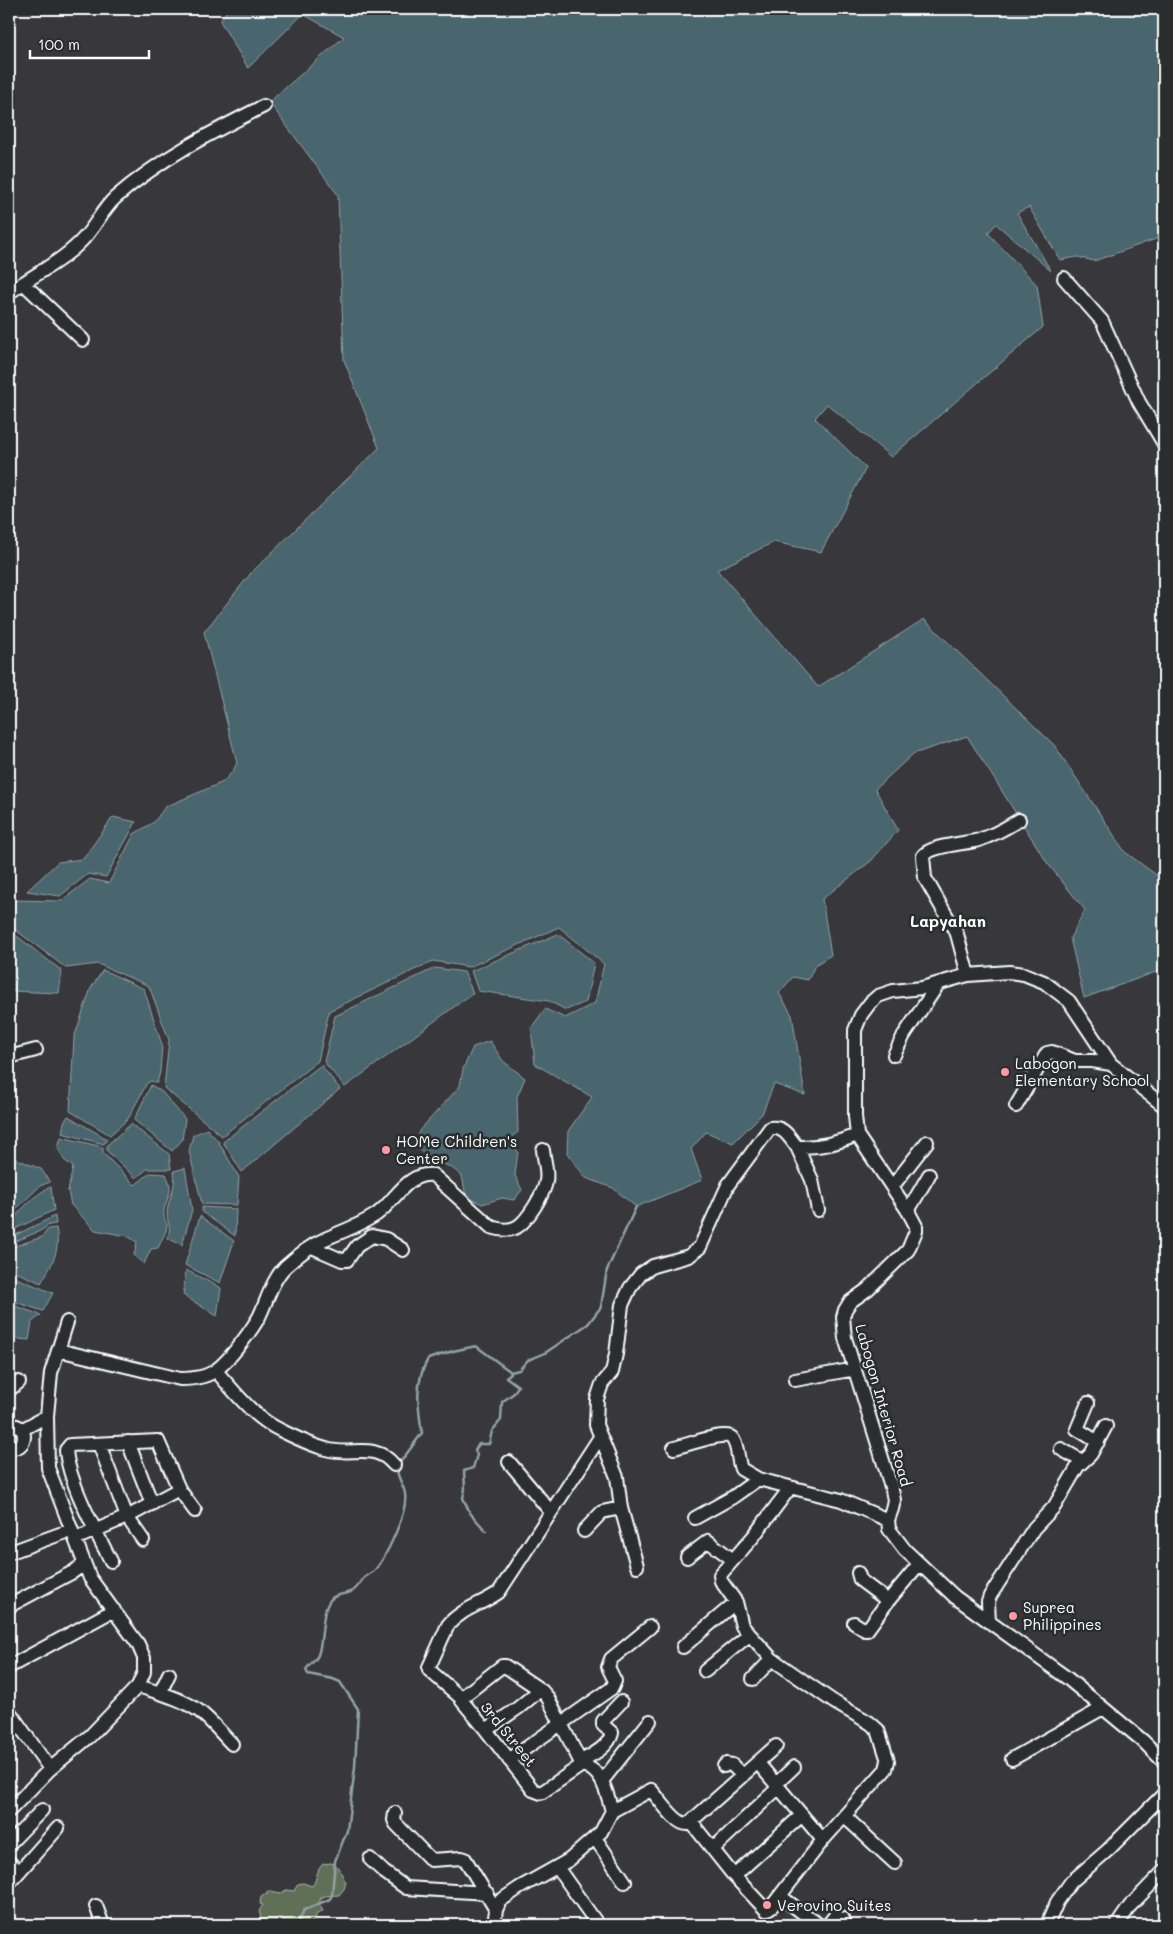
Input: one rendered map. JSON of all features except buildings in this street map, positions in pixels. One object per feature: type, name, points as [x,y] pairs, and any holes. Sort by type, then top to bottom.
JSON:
[{"type":"street","points":[[9,293],[63,259],[86,237],[114,199],[156,167],[197,140],[264,106]]},
{"type":"street","points":[[1064,278],[1102,321],[1139,402],[1164,444]]},
{"type":"street","points":[[23,283],[83,340]]},
{"type":"street","points":[[968,975],[957,934],[926,878],[923,856],[926,852],[935,849],[980,840],[1003,830],[1019,820]]},
{"type":"street","name":"Labogon Interior Road","points":[[888,1520],[894,1500],[892,1490],[845,1338],[843,1317],[844,1310],[850,1302],[868,1289],[908,1250],[916,1231],[916,1226],[857,1135],[854,1116],[855,1030],[861,1015],[878,996],[893,991],[939,983],[968,975],[1009,972],[1024,974],[1044,982],[1069,1002],[1111,1064],[1164,1106]]},
{"type":"street","points":[[894,1055],[904,1036],[939,983]]},
{"type":"street","points":[[9,1057],[36,1050]]},
{"type":"street","points":[[1016,1106],[1048,1053],[1052,1052],[1075,1061],[1111,1064]]},
{"type":"street","points":[[637,1566],[621,1508],[617,1477],[596,1425],[597,1399],[602,1384],[612,1372],[622,1305],[630,1288],[641,1274],[653,1266],[689,1256],[700,1247],[728,1185],[770,1128],[778,1127],[784,1131],[797,1147],[812,1180],[818,1210]]},
{"type":"street","points":[[797,1147],[822,1146],[857,1135]]},
{"type":"street","points":[[892,1187],[927,1142]]},
{"type":"street","points":[[58,1350],[180,1379],[195,1379],[216,1371],[241,1342],[258,1318],[284,1268],[324,1239],[362,1223],[377,1214],[413,1179],[425,1174],[433,1175],[491,1227],[501,1230],[516,1228],[526,1221],[547,1180],[543,1150]]},
{"type":"street","points":[[908,1211],[929,1175]]},
{"type":"street","points":[[312,1247],[342,1260],[348,1260],[357,1246],[372,1236],[386,1239],[403,1250]]},
{"type":"street","points":[[9,1809],[50,1769],[90,1736],[138,1686],[145,1665],[141,1651],[114,1610],[100,1593],[84,1564],[48,1468],[47,1416],[51,1373],[67,1322]]},
{"type":"street","points":[[795,1380],[855,1370]]},
{"type":"street","points":[[216,1371],[265,1422],[327,1450],[376,1452],[384,1455],[394,1465]]},
{"type":"street","points":[[1088,1403],[1078,1429],[1098,1442]]},
{"type":"street","points":[[23,1430],[47,1416]]},
{"type":"street","points":[[9,1426],[18,1426],[25,1435],[24,1442],[20,1446],[9,1447]]},
{"type":"street","points":[[989,1622],[988,1602],[990,1596],[1034,1528],[1054,1507],[1082,1461],[1091,1454],[1106,1426]]},
{"type":"street","points":[[674,1448],[717,1436],[732,1436],[737,1448],[741,1469],[758,1479],[841,1500],[888,1520],[889,1529],[918,1564],[955,1596],[1067,1678],[1143,1741],[1164,1762]]},
{"type":"street","points":[[509,1462],[551,1512],[600,1437]]},
{"type":"street","points":[[111,1561],[95,1530],[68,1468],[66,1450],[70,1445],[158,1441],[179,1489],[195,1511]]},
{"type":"street","points":[[128,1442],[152,1504]]},
{"type":"street","points":[[99,1444],[127,1517],[143,1540]]},
{"type":"street","points":[[1061,1449],[1082,1461]]},
{"type":"street","points":[[695,1518],[733,1497],[758,1479]]},
{"type":"street","points":[[691,1822],[714,1848],[734,1876],[766,1910],[772,1906],[823,1840],[886,1769],[888,1761],[878,1730],[772,1659],[749,1636],[742,1626],[736,1602],[720,1578],[790,1488]]},
{"type":"street","points":[[11,1552],[73,1534],[95,1530],[127,1517],[179,1489]]},
{"type":"street","points":[[584,1531],[602,1512],[621,1508]]},
{"type":"street","name":"3rd Street","points":[[551,1512],[499,1592],[453,1619],[448,1625],[429,1664],[429,1670],[461,1698],[533,1790],[541,1793],[582,1763]]},
{"type":"street","points":[[687,1557],[708,1541],[733,1560]]},
{"type":"street","points":[[13,1604],[73,1572],[84,1564]]},
{"type":"street","points":[[854,1623],[867,1630],[918,1564]]},
{"type":"street","points":[[858,1573],[860,1580],[888,1601]]},
{"type":"street","points":[[683,1647],[736,1602]]},
{"type":"street","points":[[9,1667],[114,1610]]},
{"type":"street","points":[[509,1760],[612,1688],[615,1681],[608,1667],[610,1659],[650,1627]]},
{"type":"street","points":[[705,1671],[749,1636]]},
{"type":"street","points":[[752,1679],[772,1659]]},
{"type":"street","points":[[461,1698],[502,1666],[505,1666],[540,1690],[548,1698],[582,1763],[591,1768],[602,1781],[612,1811]]},
{"type":"street","points":[[160,1693],[169,1674]]},
{"type":"street","points":[[138,1686],[188,1704],[199,1711],[232,1744]]},
{"type":"street","points":[[486,1730],[540,1690]]},
{"type":"street","points":[[582,1763],[609,1740],[612,1733],[603,1725],[602,1720],[621,1702]]},
{"type":"street","points":[[1012,1759],[1103,1708]]},
{"type":"street","points":[[9,1711],[50,1769]]},
{"type":"street","points":[[602,1781],[650,1721]]},
{"type":"street","points":[[494,1925],[496,1910],[500,1901],[569,1860],[595,1838],[606,1824],[612,1811],[649,1790],[684,1825],[691,1822],[776,1746]]},
{"type":"street","points":[[758,1763],[823,1840]]},
{"type":"street","points":[[724,1766],[726,1764],[732,1765],[743,1776]]},
{"type":"street","points":[[714,1848],[794,1767]]},
{"type":"street","points":[[1047,1925],[1057,1902],[1071,1882],[1158,1806],[1164,1794]]},
{"type":"street","points":[[9,1844],[42,1810]]},
{"type":"street","points":[[395,1813],[394,1820],[396,1824],[431,1860],[465,1859],[496,1910]]},
{"type":"street","points":[[734,1876],[802,1815]]},
{"type":"street","points":[[844,1816],[895,1863]]},
{"type":"street","points":[[9,1883],[58,1828]]},
{"type":"street","points":[[595,1838],[625,1882]]},
{"type":"street","points":[[370,1859],[406,1888],[487,1893]]},
{"type":"street","points":[[9,1862],[19,1872]]},
{"type":"street","points":[[557,1867],[598,1925]]},
{"type":"street","points":[[1117,1925],[1130,1906],[1164,1871]]},
{"type":"street","points":[[780,1896],[820,1925]]},
{"type":"street","points":[[96,1906],[103,1925]]},
{"type":"street","points":[[828,1925],[834,1916],[843,1919]]},
{"type":"green space","points":[[331,1863],[338,1868],[346,1882],[344,1889],[339,1895],[324,1896],[322,1899],[321,1897],[319,1904],[323,1911],[317,1914],[311,1925],[283,1925],[284,1921],[282,1918],[278,1918],[273,1924],[263,1925],[259,1911],[263,1905],[260,1904],[261,1896],[268,1894],[267,1891],[280,1894],[286,1890],[294,1891],[298,1884],[303,1883],[312,1886],[320,1867],[323,1864]]},
{"type":"water","points":[[228,9],[1164,9],[1164,236],[1094,261],[1077,257],[1060,260],[1029,207],[1017,213],[1051,271],[996,224],[988,233],[1037,285],[1043,327],[891,457],[827,404],[815,418],[866,468],[821,552],[774,542],[717,570],[818,687],[924,619],[1055,746],[1125,852],[1159,877],[1164,874],[1164,969],[1084,998],[1070,938],[1085,910],[1048,864],[967,736],[913,754],[875,789],[898,830],[871,861],[822,899],[831,955],[815,965],[808,980],[793,977],[779,993],[792,1015],[805,1095],[774,1084],[762,1114],[733,1143],[706,1132],[691,1149],[702,1180],[636,1207],[613,1188],[586,1178],[567,1153],[568,1131],[592,1097],[535,1064],[531,1028],[545,1009],[565,1018],[595,1003],[604,964],[559,927],[469,967],[433,961],[329,1011],[318,1061],[222,1136],[164,1088],[169,1040],[149,986],[98,964],[66,968],[9,925],[9,900],[61,901],[90,879],[109,883],[134,834],[154,822],[165,807],[223,782],[233,771],[237,763],[204,632],[251,573],[379,448],[344,360],[338,195],[269,102],[344,37],[303,14],[248,68],[220,21]]},
{"type":"water","points":[[113,817],[136,822],[106,877],[88,874],[60,896],[27,891],[58,862],[83,859]]},
{"type":"water","points":[[9,930],[62,971],[59,993],[9,991]]},
{"type":"water","points":[[558,934],[594,963],[586,1002],[566,1010],[549,1001],[478,991],[471,971]]},
{"type":"water","points":[[435,968],[464,972],[473,993],[345,1087],[324,1062],[335,1016]]},
{"type":"water","points":[[103,970],[144,989],[162,1045],[160,1072],[157,1083],[151,1081],[147,1083],[128,1119],[110,1135],[70,1111],[74,1038],[91,988]]},
{"type":"water","points":[[490,1041],[503,1061],[525,1078],[517,1097],[518,1132],[509,1139],[518,1152],[515,1175],[522,1190],[514,1200],[502,1198],[482,1204],[466,1196],[462,1176],[452,1168],[424,1155],[416,1146],[419,1131],[460,1086],[463,1069],[473,1047]]},
{"type":"water","points":[[321,1065],[340,1089],[242,1172],[223,1142]]},
{"type":"water","points":[[151,1085],[162,1092],[185,1119],[182,1140],[172,1151],[134,1120]]},
{"type":"water","points":[[68,1116],[107,1139],[104,1144],[62,1133],[64,1122]]},
{"type":"water","points":[[131,1124],[169,1154],[171,1169],[147,1169],[136,1178],[107,1151],[107,1145]]},
{"type":"water","points":[[207,1129],[218,1141],[239,1177],[237,1205],[202,1204],[189,1151],[193,1135]]},
{"type":"water","points":[[61,1137],[103,1147],[103,1153],[135,1185],[150,1173],[166,1174],[170,1188],[164,1211],[167,1224],[166,1231],[158,1248],[151,1249],[144,1264],[134,1256],[137,1242],[127,1236],[95,1230],[71,1205],[68,1191],[73,1167],[64,1160],[58,1148]]},
{"type":"water","points":[[9,1156],[41,1169],[50,1182],[40,1186],[13,1212],[9,1209]]},
{"type":"water","points":[[185,1168],[192,1210],[182,1245],[167,1238],[169,1229],[167,1215],[175,1178],[174,1171]]},
{"type":"water","points":[[51,1187],[54,1210],[9,1232],[10,1226],[25,1206]]},
{"type":"water","points":[[202,1207],[236,1209],[235,1236],[202,1212]]},
{"type":"water","points":[[55,1216],[56,1224],[49,1225],[40,1231],[9,1244],[9,1238]]},
{"type":"water","points":[[200,1216],[234,1241],[220,1283],[185,1265]]},
{"type":"water","points":[[56,1228],[56,1250],[52,1263],[41,1283],[9,1269],[9,1248],[42,1237],[48,1229]]},
{"type":"water","points":[[186,1270],[221,1288],[217,1316],[183,1295]]},
{"type":"water","points":[[9,1275],[53,1293],[43,1311],[9,1300]]},
{"type":"water","points":[[9,1304],[41,1315],[32,1322],[29,1340],[9,1338]]},
{"type":"waterway","points":[[399,1464],[422,1433],[418,1395],[421,1377],[428,1359],[476,1346],[511,1372],[519,1370],[528,1360],[545,1353],[588,1324],[601,1307],[607,1270],[636,1207]]},
{"type":"waterway","points":[[486,1531],[470,1513],[463,1498],[465,1489],[464,1471],[473,1468],[477,1455],[475,1450],[479,1444],[489,1444],[492,1431],[501,1420],[502,1402],[514,1393],[518,1386],[506,1377],[511,1373]]},
{"type":"waterway","points":[[297,1925],[304,1910],[330,1899],[332,1895],[335,1861],[347,1831],[355,1767],[358,1709],[340,1682],[308,1674],[306,1670],[318,1655],[325,1611],[331,1599],[337,1595],[349,1593],[374,1571],[384,1556],[400,1523],[405,1494],[397,1469]]},
{"type":"place","name":"Labogon Elementary School","points":[[1005,1072]]},
{"type":"place","name":"HOMe Children's Center","points":[[386,1150]]},
{"type":"place","name":"Suprea Philippines","points":[[1013,1616]]},
{"type":"place","name":"Verovino Suites","points":[[767,1905]]},
{"type":"district","name":"Lapyahan","points":[[948,920]]}]
